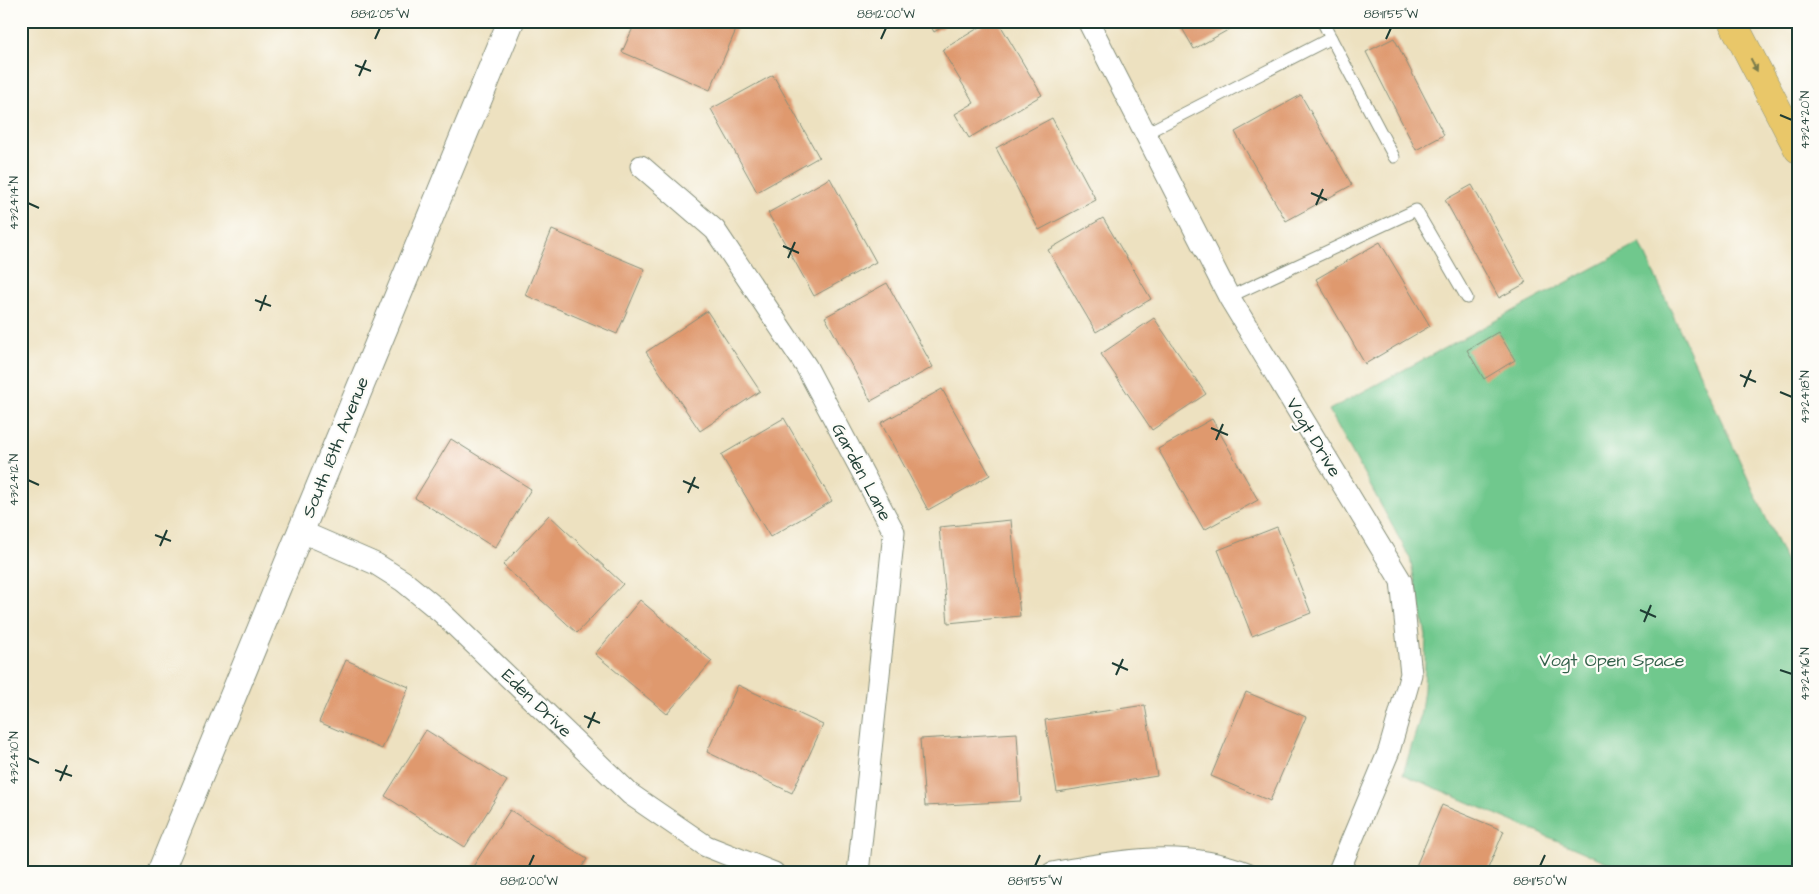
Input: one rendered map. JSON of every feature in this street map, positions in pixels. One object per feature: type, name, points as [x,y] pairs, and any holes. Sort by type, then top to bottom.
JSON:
[{"type":"highway","points":[[1732,21],[1798,149]]},
{"type":"street","name":"South 18th Avenue","points":[[160,873],[511,21]]},
{"type":"street","name":"Vogt Drive","points":[[1088,21],[1230,297],[1401,581],[1410,674],[1389,751],[1338,873]]},
{"type":"street","name":"Garden Lane","points":[[641,166],[715,230],[806,366],[894,532],[858,873]]},
{"type":"street","name":"Eden Drive","points":[[300,531],[376,564],[403,581],[441,612],[630,794],[706,846],[774,873]]},
{"type":"street","points":[[1052,873],[1117,862],[1191,858],[1247,873]]},
{"type":"lane","points":[[1322,21],[1394,157]]},
{"type":"lane","points":[[1146,133],[1331,38]]},
{"type":"lane","points":[[1230,297],[1416,210],[1467,298]]},
{"type":"green space","name":"Vogt Open Space","points":[[1640,243],[1798,588],[1798,873],[1632,873],[1403,774],[1420,718],[1424,689],[1426,635],[1410,558],[1329,410]]},
{"type":"building","points":[[636,21],[734,21],[739,23],[710,90],[622,52]]},
{"type":"building","points":[[928,21],[953,21],[934,32]]},
{"type":"building","points":[[990,21],[998,21],[1042,95],[969,138],[955,114],[974,103],[942,50]]},
{"type":"building","points":[[1178,21],[1244,21],[1194,49]]},
{"type":"building","points":[[1394,38],[1444,135],[1416,150],[1366,52]]},
{"type":"building","points":[[773,75],[819,157],[757,192],[711,109]]},
{"type":"building","points":[[1301,95],[1352,185],[1286,221],[1235,132]]},
{"type":"building","points":[[1052,118],[1096,200],[1039,230],[996,148]]},
{"type":"building","points":[[830,178],[876,262],[814,296],[768,213]]},
{"type":"building","points":[[1472,185],[1526,283],[1499,298],[1445,200]]},
{"type":"building","points":[[1103,218],[1151,299],[1096,332],[1048,250]]},
{"type":"building","points":[[552,230],[645,269],[617,334],[525,295]]},
{"type":"building","points":[[1380,242],[1430,326],[1365,364],[1316,279]]},
{"type":"building","points":[[887,283],[933,367],[871,401],[825,317]]},
{"type":"building","points":[[707,311],[760,391],[700,431],[646,352]]},
{"type":"building","points":[[1154,318],[1206,394],[1152,430],[1101,354]]},
{"type":"building","points":[[1498,332],[1515,360],[1484,379],[1467,350]]},
{"type":"building","points":[[942,389],[990,475],[928,510],[881,423]]},
{"type":"building","points":[[784,418],[832,501],[770,537],[721,455]]},
{"type":"building","points":[[1212,419],[1258,500],[1204,530],[1158,449]]},
{"type":"building","points":[[451,439],[531,489],[495,548],[415,498]]},
{"type":"building","points":[[549,515],[623,584],[577,633],[503,565]]},
{"type":"building","points":[[1011,520],[1020,616],[948,623],[939,527]]},
{"type":"building","points":[[1277,527],[1311,613],[1252,636],[1218,550]]},
{"type":"building","points":[[640,600],[712,661],[667,714],[595,654]]},
{"type":"building","points":[[346,660],[409,687],[382,749],[319,722]]},
{"type":"building","points":[[738,685],[823,725],[792,793],[707,752]]},
{"type":"building","points":[[1246,692],[1306,717],[1270,801],[1211,776]]},
{"type":"building","points":[[1145,705],[1157,776],[1057,792],[1045,720]]},
{"type":"building","points":[[426,730],[507,781],[465,847],[385,796]]},
{"type":"building","points":[[1017,733],[1021,801],[925,806],[920,739]]},
{"type":"building","points":[[1442,805],[1504,831],[1486,873],[1413,873]]},
{"type":"building","points":[[510,810],[587,859],[578,873],[470,871]]}]
